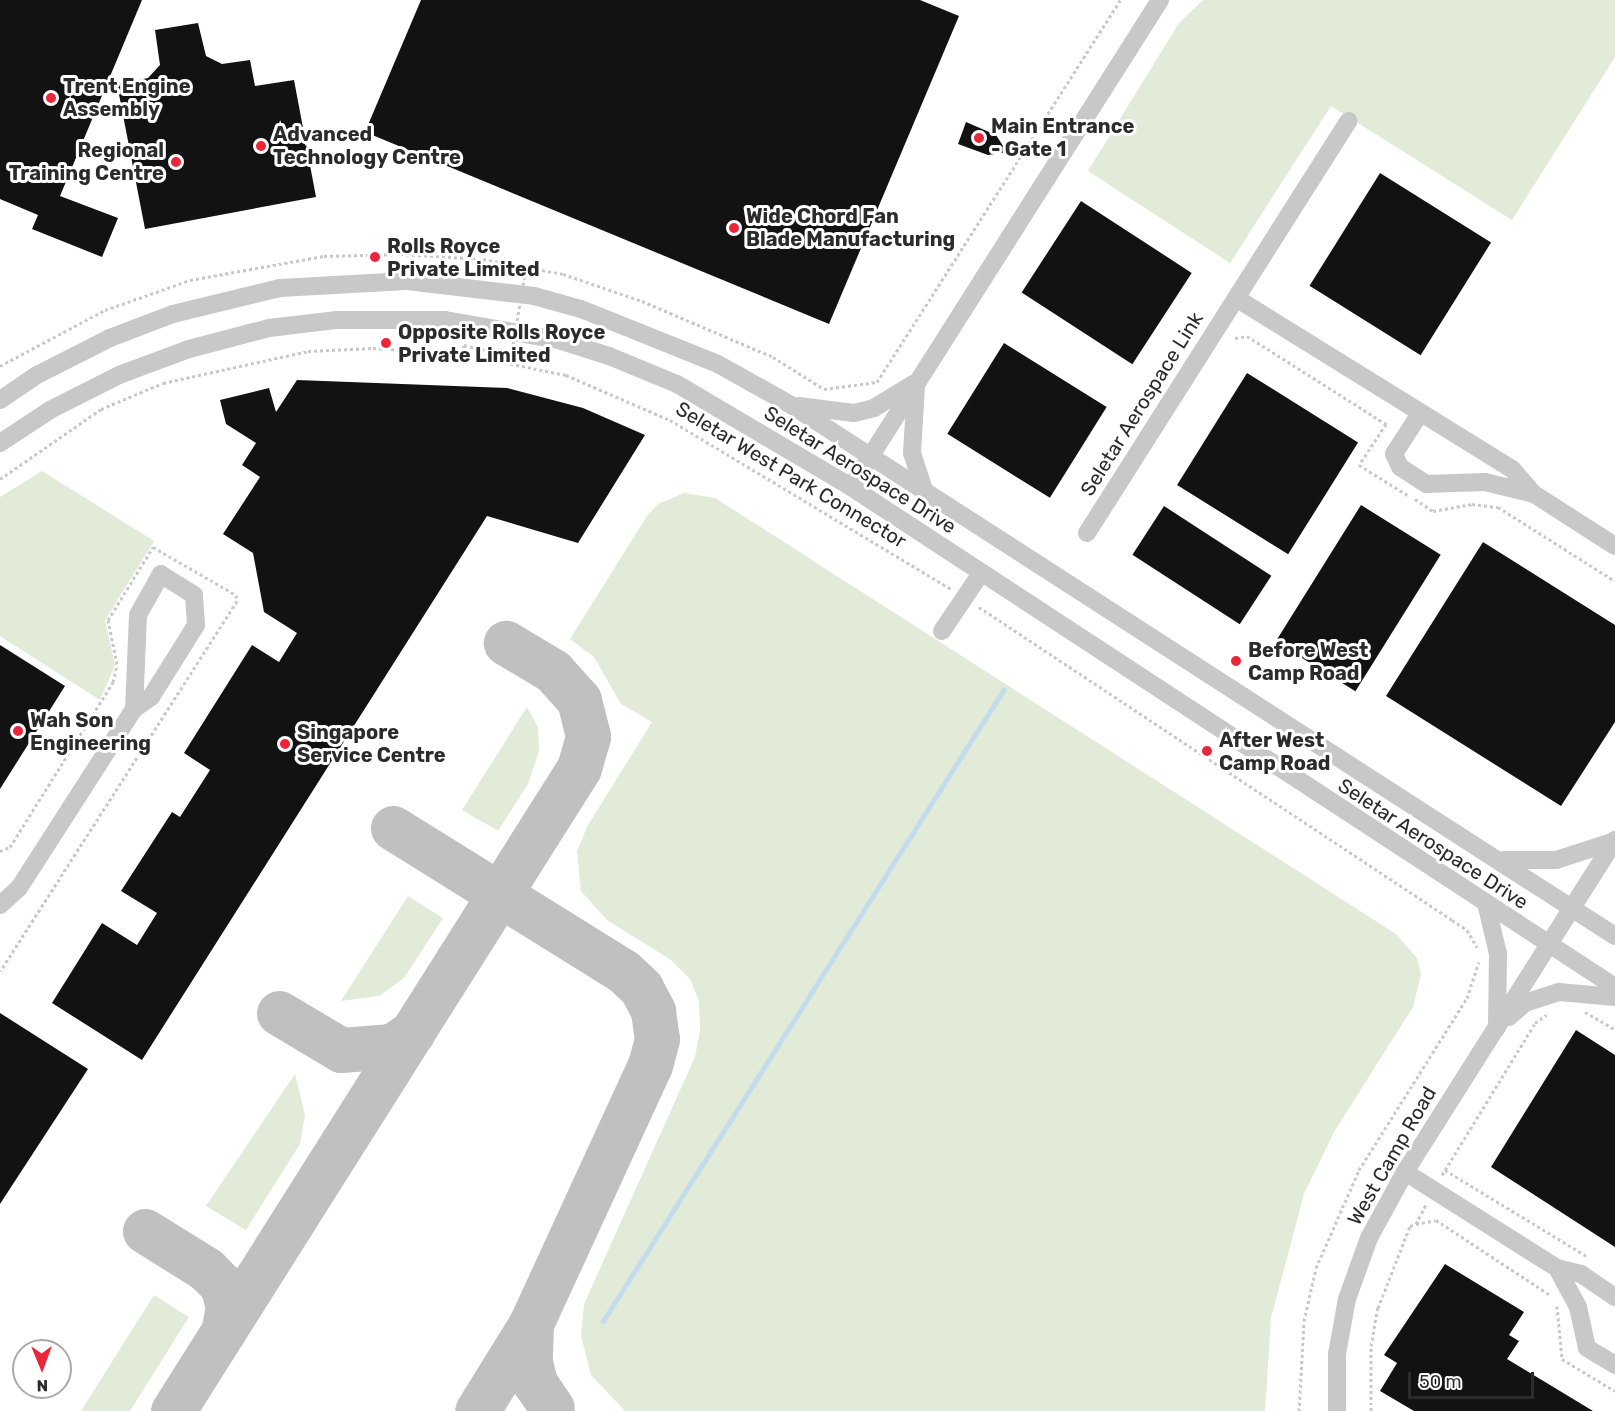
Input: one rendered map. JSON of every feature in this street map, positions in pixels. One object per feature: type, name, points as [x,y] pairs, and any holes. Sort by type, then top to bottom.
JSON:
[{"type":"street","points":[[851,487],[1160,0]]},
{"type":"street","name":"Seletar Aerospace Link","points":[[1087,533],[1348,121]]},
{"type":"street","name":"Seletar Aerospace Drive","points":[[0,400],[37,375],[110,338],[172,314],[280,288],[407,281],[534,296],[581,309],[718,364],[791,405],[869,458],[924,490],[1615,936]]},
{"type":"street","points":[[1236,298],[1419,415],[1431,417],[1512,469],[1534,494],[1615,546]]},
{"type":"street","name":"Seletar Aerospace Drive","points":[[0,444],[51,410],[119,375],[189,349],[269,328],[336,320],[445,320],[558,340],[677,384],[851,487],[1487,907],[1615,987]]},
{"type":"street","points":[[791,405],[854,413],[874,408],[917,381]]},
{"type":"street","points":[[917,381],[912,453],[924,490]]},
{"type":"street","points":[[1419,415],[1394,454],[1400,467],[1426,484],[1485,482],[1534,494]]},
{"type":"street","points":[[942,631],[981,573]]},
{"type":"street","points":[[0,905],[19,888],[134,709],[151,697],[196,625],[194,595],[161,574],[138,615],[134,709]]},
{"type":"street","points":[[1498,859],[1543,862],[1615,841]]},
{"type":"street","points":[[1548,945],[1615,841]]},
{"type":"street","points":[[1487,907],[1498,954],[1497,1028]]},
{"type":"street","name":"West Camp Road","points":[[1337,1411],[1337,1354],[1347,1299],[1369,1238],[1405,1172],[1548,945]]},
{"type":"street","points":[[1497,1028],[1525,1003],[1546,995],[1571,992],[1615,997]]},
{"type":"street","points":[[1405,1172],[1557,1268],[1581,1274],[1615,1297]]},
{"type":"street","points":[[1557,1268],[1578,1307],[1587,1348],[1615,1365]]},
{"type":"path","points":[[0,366],[63,330],[135,298],[243,268],[324,256],[483,259],[563,274],[642,301],[772,357],[824,389],[877,382],[1120,0]]},
{"type":"path","points":[[462,354],[464,345],[511,356],[525,274],[482,266],[483,259]]},
{"type":"path","points":[[1235,338],[1247,336],[1386,424],[1359,465],[1433,511],[1472,504],[1498,507],[1615,581]]},
{"type":"path","name":"Seletar West Park Connector","points":[[0,479],[101,409],[163,383],[308,351],[373,348],[462,354],[566,375],[670,420],[965,598],[1173,732],[1199,755],[1258,787],[1467,930],[1480,957],[1467,998],[1359,1170],[1316,1269],[1304,1321],[1299,1411]]},
{"type":"path","points":[[0,851],[10,847],[113,682],[117,664],[108,620],[153,547],[236,595],[237,601],[202,658],[0,971]]},
{"type":"path","points":[[1580,1009],[1615,1029]]},
{"type":"path","points":[[1445,1170],[1591,1259]]},
{"type":"path","points":[[1416,1224],[1436,1220],[1546,1290],[1557,1306],[1562,1359],[1615,1391]]},
{"type":"green space","points":[[1203,0],[1615,0],[1615,57],[1512,220],[1331,106],[1230,263],[1088,171],[1179,23]]},
{"type":"green space","points":[[42,471],[154,541],[105,620],[115,665],[100,700],[0,636],[0,497]]},
{"type":"green space","points":[[684,493],[715,498],[1396,934],[1417,958],[1421,974],[1413,1007],[1334,1132],[1304,1194],[1271,1318],[1265,1411],[625,1411],[591,1375],[581,1336],[584,1304],[695,1057],[700,1030],[699,1001],[690,979],[671,960],[607,920],[581,891],[577,851],[588,825],[652,722],[621,704],[594,657],[570,639],[647,516],[658,504]]},
{"type":"green space","points":[[527,707],[538,727],[539,751],[528,784],[498,831],[462,810]]},
{"type":"green space","points":[[408,896],[443,918],[404,978],[379,996],[341,1001]]},
{"type":"green space","points":[[295,1074],[305,1115],[300,1144],[246,1230],[206,1206]]},
{"type":"green space","points":[[154,1295],[189,1317],[130,1411],[81,1411]]},
{"type":"building","name":"Trent Engine Assembly","points":[[0,0],[142,0],[60,196],[118,218],[102,257],[32,229],[38,215],[0,199]]},
{"type":"building","name":"Wide Chord Fan Blade Manufacturing","points":[[421,0],[920,0],[959,16],[829,324],[365,132]]},
{"type":"building","points":[[198,23],[206,56],[222,64],[250,60],[255,86],[294,80],[316,197],[145,229],[117,84],[148,78],[160,65],[155,30]]},
{"type":"building","name":"Main Entrance - Gate 1","points":[[966,122],[996,135],[1007,152],[988,155],[958,144]]},
{"type":"building","points":[[1380,173],[1491,242],[1421,355],[1310,286]]},
{"type":"building","points":[[1081,201],[1192,273],[1132,364],[1022,292]]},
{"type":"building","points":[[1004,343],[1107,407],[1050,498],[947,434]]},
{"type":"building","points":[[1247,373],[1358,442],[1288,554],[1177,485]]},
{"type":"building","points":[[297,380],[507,388],[583,408],[645,435],[578,543],[487,516],[142,1060],[52,1003],[102,923],[137,945],[157,913],[121,891],[172,812],[180,817],[210,770],[184,753],[252,645],[279,662],[297,633],[264,612],[253,553],[223,534],[260,477],[242,465],[256,443],[226,424],[220,400],[269,388],[276,412]]},
{"type":"building","points":[[1361,505],[1441,555],[1355,691],[1276,642]]},
{"type":"building","points":[[1164,506],[1271,576],[1240,624],[1132,555]]},
{"type":"building","points":[[1483,542],[1615,625],[1615,722],[1561,806],[1386,696]]},
{"type":"building","name":"Wah Son Engineering","points":[[0,645],[65,686],[0,789]]},
{"type":"building","points":[[0,1013],[88,1069],[0,1204]]},
{"type":"building","points":[[1576,1030],[1615,1055],[1615,1247],[1491,1167]]},
{"type":"building","points":[[1445,1264],[1524,1312],[1509,1335],[1519,1341],[1507,1359],[1593,1411],[1414,1411],[1380,1391],[1397,1363],[1384,1355]]},
{"type":"waterway","points":[[603,1321],[1004,689]]},
{"type":"taxiway","points":[[173,1411],[579,768],[588,736],[579,700],[553,671],[506,643]]},
{"type":"taxiway","points":[[393,828],[623,971],[641,988],[653,1011],[657,1039],[650,1065],[531,1324],[477,1411]]},
{"type":"taxiway","points":[[279,1013],[341,1050],[392,1046],[413,1032]]},
{"type":"taxiway","points":[[145,1231],[206,1269],[222,1285],[228,1307],[223,1332]]},
{"type":"taxiway","points":[[531,1324],[530,1362],[535,1383],[552,1408]]},
{"type":"place","name":"Trent Engine Assembly","points":[[51,98]]},
{"type":"place","name":"Main Entrance - Gate 1","points":[[979,138]]},
{"type":"place","name":"Advanced Technology Centre","points":[[261,146]]},
{"type":"place","name":"Regional Training Centre","points":[[176,162]]},
{"type":"place","name":"Wide Chord Fan Blade Manufacturing","points":[[734,228]]},
{"type":"place","name":"Rolls Royce Private Limited","points":[[375,257]]},
{"type":"place","name":"Opposite Rolls Royce Private Limited","points":[[386,343]]},
{"type":"place","name":"Before West Camp Road","points":[[1236,661]]},
{"type":"place","name":"Wah Son Engineering","points":[[18,731]]},
{"type":"place","name":"Singapore Service Centre","points":[[285,744]]},
{"type":"place","name":"After West Camp Road","points":[[1207,751]]}]
